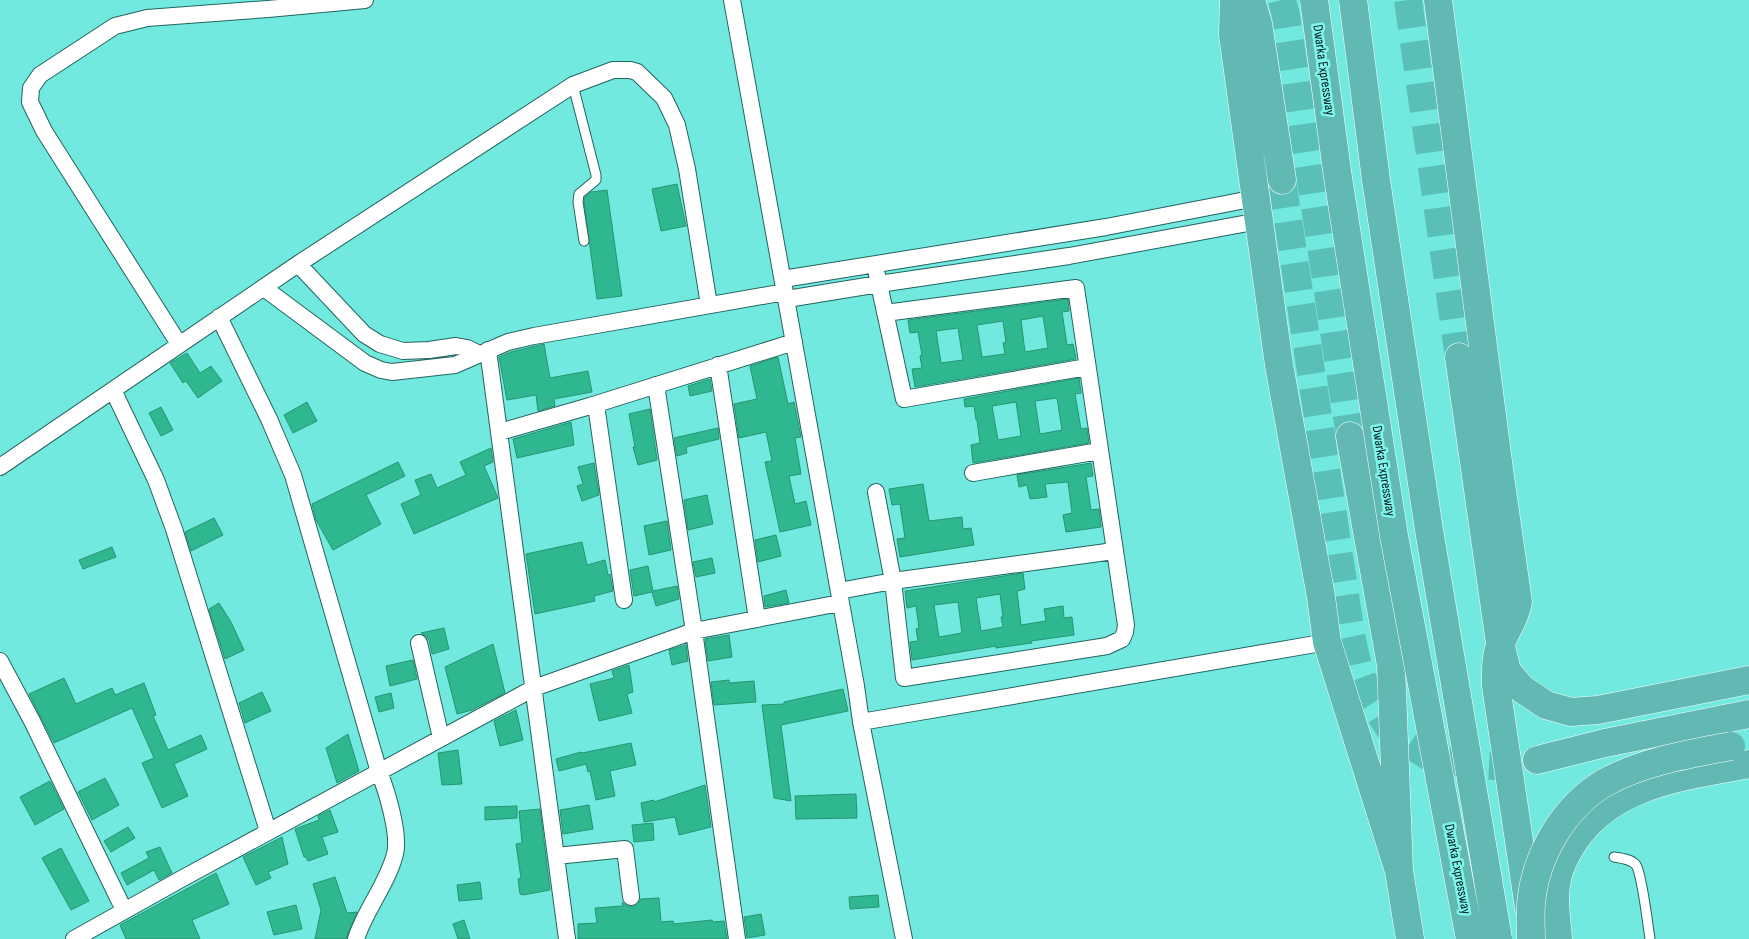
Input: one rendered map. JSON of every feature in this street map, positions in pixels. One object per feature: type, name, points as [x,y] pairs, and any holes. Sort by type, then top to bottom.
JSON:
[{"type":"highway","points":[[1234,0],[1233,35],[1279,364],[1321,597],[1327,642],[1399,871]]},
{"type":"highway","points":[[1251,0],[1258,24],[1282,180]]},
{"type":"highway","name":"Dwarka Expressway","points":[[1314,0],[1337,171],[1394,536],[1470,939]]},
{"type":"highway","name":"Dwarka Expressway","points":[[1353,0],[1378,190],[1428,521],[1498,939]]},
{"type":"highway","points":[[1438,0],[1518,602],[1516,614],[1500,643],[1496,658],[1496,686],[1532,939]]},
{"type":"highway","points":[[1459,357],[1500,643],[1507,671],[1522,690],[1546,705],[1571,712],[1598,710],[1749,680]]},
{"type":"highway","points":[[1350,436],[1391,665],[1399,871],[1410,939]]},
{"type":"highway","points":[[1537,760],[1605,743],[1749,714]]},
{"type":"highway","points":[[1532,939],[1531,903],[1540,861],[1556,831],[1577,804],[1606,782],[1636,769],[1670,758],[1740,755]]},
{"type":"highway","points":[[1558,939],[1556,886],[1560,867],[1584,826],[1621,798],[1649,786],[1740,755]]},
{"type":"highway","points":[[1405,908],[1428,934],[1429,939]]},
{"type":"street","points":[[180,344],[44,131],[30,102],[31,88],[40,75],[115,26],[130,21],[366,0]]},
{"type":"street","points":[[732,0],[861,722],[904,939]]},
{"type":"street","points":[[0,467],[298,264],[572,84],[614,70],[637,72],[664,98],[677,126],[687,169],[709,305]]},
{"type":"street","points":[[785,290],[879,284],[1069,256],[1257,209]]},
{"type":"street","points":[[264,288],[365,364],[392,372],[425,370],[455,365],[508,342],[785,290],[876,264],[1106,226],[1257,209]]},
{"type":"street","points":[[298,264],[364,334],[380,344],[403,351],[456,346],[484,352]]},
{"type":"street","points":[[876,264],[904,399],[1087,367]]},
{"type":"street","points":[[876,492],[893,581],[904,678],[1107,646],[1122,639],[1126,625],[1076,288],[885,313]]},
{"type":"street","points":[[220,317],[293,475],[388,798],[396,841],[396,853],[356,939]]},
{"type":"street","points":[[500,432],[596,405],[794,342]]},
{"type":"street","points":[[484,352],[500,432],[567,939]]},
{"type":"street","points":[[718,366],[757,619]]},
{"type":"street","points":[[656,385],[694,632],[737,939]]},
{"type":"street","points":[[112,390],[156,480],[174,528],[268,832]]},
{"type":"street","points":[[596,405],[624,600]]},
{"type":"street","points":[[973,474],[1099,451]]},
{"type":"street","points":[[74,939],[124,910],[534,688],[694,632],[757,619],[893,581],[1114,551]]},
{"type":"street","points":[[861,722],[1327,642]]},
{"type":"street","points":[[419,643],[441,738]]},
{"type":"street","points":[[0,661],[36,728],[124,910]]},
{"type":"street","points":[[556,856],[625,849],[631,897]]},
{"type":"lane","points":[[572,84],[596,175],[596,180],[579,194],[578,202],[584,241]]},
{"type":"lane","points":[[1614,857],[1629,860],[1636,866],[1640,877],[1650,939]]},
{"type":"building","points":[[677,184],[686,226],[661,231],[652,189]]},
{"type":"building","points":[[607,190],[622,296],[597,299],[584,202],[585,197],[591,192]]},
{"type":"building","points":[[1068,299],[1069,311],[1062,312],[1067,345],[1073,344],[1076,359],[915,387],[912,369],[922,368],[920,356],[922,355],[918,332],[910,333],[908,320]],"holes":[[[1043,316],[1048,348],[1025,352],[1021,320]],[[1003,321],[1006,342],[1003,343],[1005,354],[982,357],[977,325]],[[958,328],[963,360],[941,363],[936,331]]]},
{"type":"building","points":[[544,344],[550,378],[588,371],[592,392],[554,399],[555,406],[538,411],[536,395],[507,400],[499,357]]},
{"type":"building","points":[[187,353],[200,373],[211,366],[222,381],[198,398],[186,381],[183,383],[170,363]]},
{"type":"building","points":[[778,357],[788,404],[794,402],[801,437],[795,438],[801,474],[789,476],[795,504],[806,501],[811,525],[780,532],[765,462],[772,461],[766,432],[739,438],[734,404],[757,399],[750,366]]},
{"type":"building","points":[[1079,378],[1081,393],[1075,394],[1081,429],[1087,428],[1089,443],[973,463],[971,445],[980,443],[977,420],[974,406],[965,407],[964,399]],"holes":[[[1057,398],[1062,430],[1040,434],[1035,401]],[[1016,402],[1021,436],[998,440],[992,406]]]},
{"type":"building","points":[[710,379],[712,391],[690,396],[688,386]]},
{"type":"building","points":[[307,402],[317,421],[293,433],[284,415]]},
{"type":"building","points":[[161,407],[173,430],[161,436],[149,413]]},
{"type":"building","points":[[650,409],[657,460],[638,465],[633,447],[635,447],[629,414]]},
{"type":"building","points":[[571,422],[574,445],[517,458],[513,439]]},
{"type":"building","points":[[718,428],[719,439],[686,447],[687,453],[677,456],[674,438]]},
{"type":"building","points":[[491,448],[493,462],[484,466],[498,498],[414,534],[401,504],[421,495],[415,480],[431,474],[437,488],[466,475],[460,462]]},
{"type":"building","points":[[398,462],[405,476],[366,495],[381,524],[333,550],[316,520],[312,504]]},
{"type":"building","points":[[594,463],[599,495],[582,501],[577,486],[583,484],[578,467]]},
{"type":"building","points":[[1091,463],[1093,476],[1086,477],[1091,510],[1099,509],[1101,527],[1066,532],[1063,515],[1072,513],[1068,482],[1045,484],[1047,497],[1030,499],[1027,485],[1019,487],[1017,475]]},
{"type":"building","points":[[923,484],[929,521],[962,517],[963,529],[971,528],[974,545],[900,557],[897,539],[905,538],[900,504],[892,505],[889,489]]},
{"type":"building","points":[[707,495],[713,524],[688,530],[684,500]]},
{"type":"building","points":[[214,518],[223,535],[191,551],[185,532]]},
{"type":"building","points":[[667,521],[671,550],[649,555],[644,526]]},
{"type":"building","points":[[776,535],[781,556],[758,562],[755,540]]},
{"type":"building","points":[[582,542],[587,565],[605,560],[613,591],[594,596],[595,601],[535,614],[526,554]]},
{"type":"building","points":[[112,547],[116,557],[83,569],[79,560]]},
{"type":"building","points":[[712,558],[715,573],[696,577],[693,562]]},
{"type":"building","points":[[648,566],[653,591],[677,586],[679,599],[656,606],[652,592],[634,596],[630,570]]},
{"type":"building","points":[[1023,573],[1025,589],[1017,591],[1021,625],[1046,621],[1044,609],[1063,606],[1064,618],[1072,617],[1074,635],[1031,641],[1032,643],[996,648],[996,646],[912,660],[910,642],[918,641],[916,629],[919,628],[916,606],[907,608],[905,591]],"holes":[[[1000,594],[1003,627],[981,631],[976,598]],[[958,602],[962,633],[939,637],[934,605]]]},
{"type":"building","points":[[786,590],[789,603],[765,607],[764,596]]},
{"type":"building","points":[[219,603],[231,622],[244,650],[225,659],[209,609]]},
{"type":"building","points":[[444,628],[449,649],[432,654],[429,640],[421,633]]},
{"type":"building","points":[[729,635],[732,657],[708,661],[705,639]]},
{"type":"building","points":[[493,644],[505,693],[472,710],[457,714],[445,667]]},
{"type":"building","points":[[686,645],[688,661],[672,665],[669,650]]},
{"type":"building","points":[[413,660],[417,679],[390,686],[386,666]]},
{"type":"building","points":[[629,665],[633,692],[627,694],[632,713],[599,721],[590,684],[614,678],[612,671]]},
{"type":"building","points":[[64,678],[76,704],[112,688],[115,695],[144,683],[156,715],[153,716],[168,750],[201,735],[207,749],[174,764],[188,796],[162,808],[142,763],[154,758],[132,708],[54,743],[29,694]]},
{"type":"building","points":[[729,680],[729,683],[754,681],[756,702],[714,705],[711,682]]},
{"type":"building","points":[[843,689],[848,711],[781,725],[791,801],[774,798],[762,705],[784,704],[784,702]]},
{"type":"building","points":[[262,692],[271,711],[245,723],[239,703]]},
{"type":"building","points":[[391,693],[394,708],[379,712],[375,697]]},
{"type":"building","points":[[516,710],[523,740],[500,746],[494,721]]},
{"type":"building","points":[[348,734],[359,771],[337,783],[326,748]]},
{"type":"building","points":[[631,743],[636,765],[610,771],[615,796],[596,800],[590,771],[588,772],[586,764],[559,771],[556,759],[581,752]]},
{"type":"building","points":[[458,750],[462,784],[442,785],[438,753]]},
{"type":"building","points":[[105,778],[119,805],[92,820],[78,792]]},
{"type":"building","points":[[50,781],[64,809],[35,825],[20,797]]},
{"type":"building","points":[[705,785],[711,827],[679,835],[675,817],[644,822],[641,803],[654,800],[654,802]]},
{"type":"building","points":[[856,794],[857,818],[796,819],[795,796]]},
{"type":"building","points":[[589,805],[593,829],[563,834],[560,810]]},
{"type":"building","points":[[517,806],[517,818],[485,820],[485,807]]},
{"type":"building","points":[[540,809],[550,890],[523,895],[520,894],[518,879],[521,878],[516,844],[522,843],[519,811]]},
{"type":"building","points":[[330,810],[338,832],[322,837],[328,854],[308,861],[304,857],[295,829],[319,820],[318,816]]},
{"type":"building","points":[[653,823],[654,840],[634,842],[632,825]]},
{"type":"building","points":[[128,827],[135,838],[111,852],[104,841]]},
{"type":"building","points":[[282,837],[288,864],[268,872],[271,878],[256,885],[243,857]]},
{"type":"building","points":[[160,847],[172,873],[159,880],[154,870],[127,885],[121,873],[149,858],[146,852]]},
{"type":"building","points":[[61,848],[89,901],[71,910],[42,858]]},
{"type":"building","points":[[216,873],[229,904],[192,920],[200,939],[126,939],[120,925]]},
{"type":"building","points":[[335,877],[347,913],[357,912],[346,939],[315,939],[321,910],[313,884]]},
{"type":"building","points":[[480,882],[482,899],[459,901],[457,885]]},
{"type":"building","points":[[878,895],[879,907],[850,909],[849,897]]},
{"type":"building","points":[[659,898],[661,922],[673,921],[674,924],[712,920],[713,922],[724,921],[727,939],[578,939],[578,924],[597,923],[595,908],[623,906],[622,902],[627,906],[633,907],[641,899]]},
{"type":"building","points":[[296,905],[302,929],[274,935],[267,912]]},
{"type":"building","points":[[761,914],[765,935],[747,938],[744,917]]},
{"type":"building","points":[[464,920],[470,939],[458,939],[453,924]]},
{"type":"tunnel","points":[[1282,0],[1350,436]]},
{"type":"tunnel","points":[[1408,0],[1459,357]]},
{"type":"tunnel","points":[[1282,180],[1351,635],[1358,667],[1370,699],[1391,731],[1426,755],[1465,764],[1498,766],[1537,760]]}]
